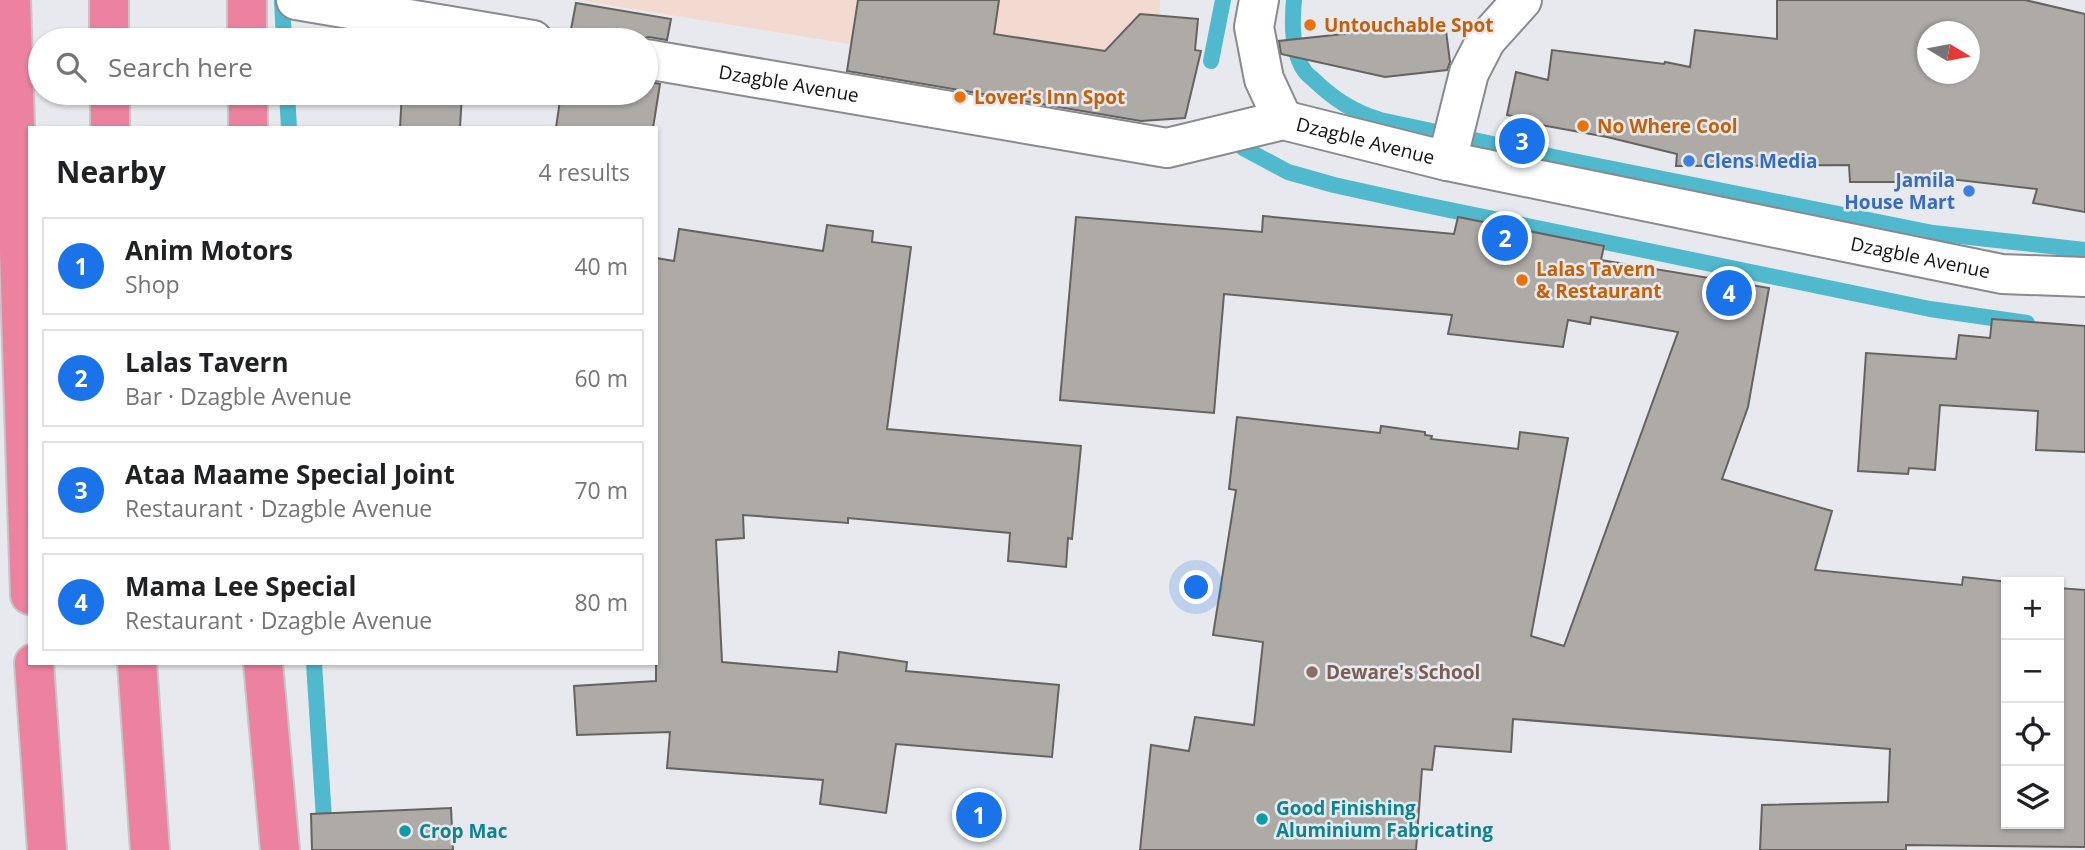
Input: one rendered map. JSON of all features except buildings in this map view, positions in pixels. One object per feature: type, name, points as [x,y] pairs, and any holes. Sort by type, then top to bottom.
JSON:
[{"type":"highway","points":[[11,0],[28,532]]},
{"type":"highway","points":[[108,0],[109,28]]},
{"type":"highway","points":[[247,0],[247,28]]},
{"type":"highway","points":[[110,105],[110,126]]},
{"type":"highway","points":[[248,105],[248,126]]},
{"type":"highway","points":[[34,665],[47,850]]},
{"type":"highway","points":[[137,665],[150,850]]},
{"type":"highway","points":[[263,665],[280,850]]},
{"type":"street","points":[[296,0],[462,28]]},
{"type":"street","points":[[1259,0],[1254,27],[1264,79],[1283,120]]},
{"type":"street","points":[[1447,160],[1469,74],[1486,40],[1522,0]]},
{"type":"street","name":"Dzagble Avenue","points":[[658,61],[1167,148],[1283,120],[1447,160],[2002,274],[2085,277]]},
{"type":"shaded area","points":[[578,0],[1160,0],[1159,48],[1120,88]]},
{"type":"waterway","points":[[282,0],[283,28]]},
{"type":"waterway","points":[[1211,61],[1223,0]]},
{"type":"waterway","points":[[1294,0],[1295,45],[1305,71],[1345,105],[1380,120],[1933,233],[2085,250]]},
{"type":"waterway","points":[[288,105],[289,126]]},
{"type":"waterway","points":[[1243,148],[1288,172],[1334,185],[1930,309],[2027,323]]},
{"type":"waterway","points":[[314,665],[326,850]]},
{"type":"place","name":"Untouchable Spot","points":[[1310,25]]},
{"type":"place","name":"Lover's Inn Spot","points":[[960,97]]},
{"type":"place","name":"No Where Cool","points":[[1583,126]]},
{"type":"place","name":"Ataa Maame Special Joint","points":[[1522,141]]},
{"type":"place","name":"Clens Media","points":[[1689,161]]},
{"type":"place","name":"Jamila House Mart","points":[[1969,191]]},
{"type":"place","name":"Lalas Tavern","points":[[1505,238]]},
{"type":"place","name":"Lalas Tavern & Restaurant","points":[[1522,280]]},
{"type":"place","name":"Mama Lee Special","points":[[1729,293]]},
{"type":"place","name":"Deware's School","points":[[1312,672]]},
{"type":"place","name":"Anim Motors","points":[[979,815]]},
{"type":"place","name":"Good Finishing Aluminium Fabricating","points":[[1262,819]]},
{"type":"place","name":"Crop Mac","points":[[405,831]]}]
